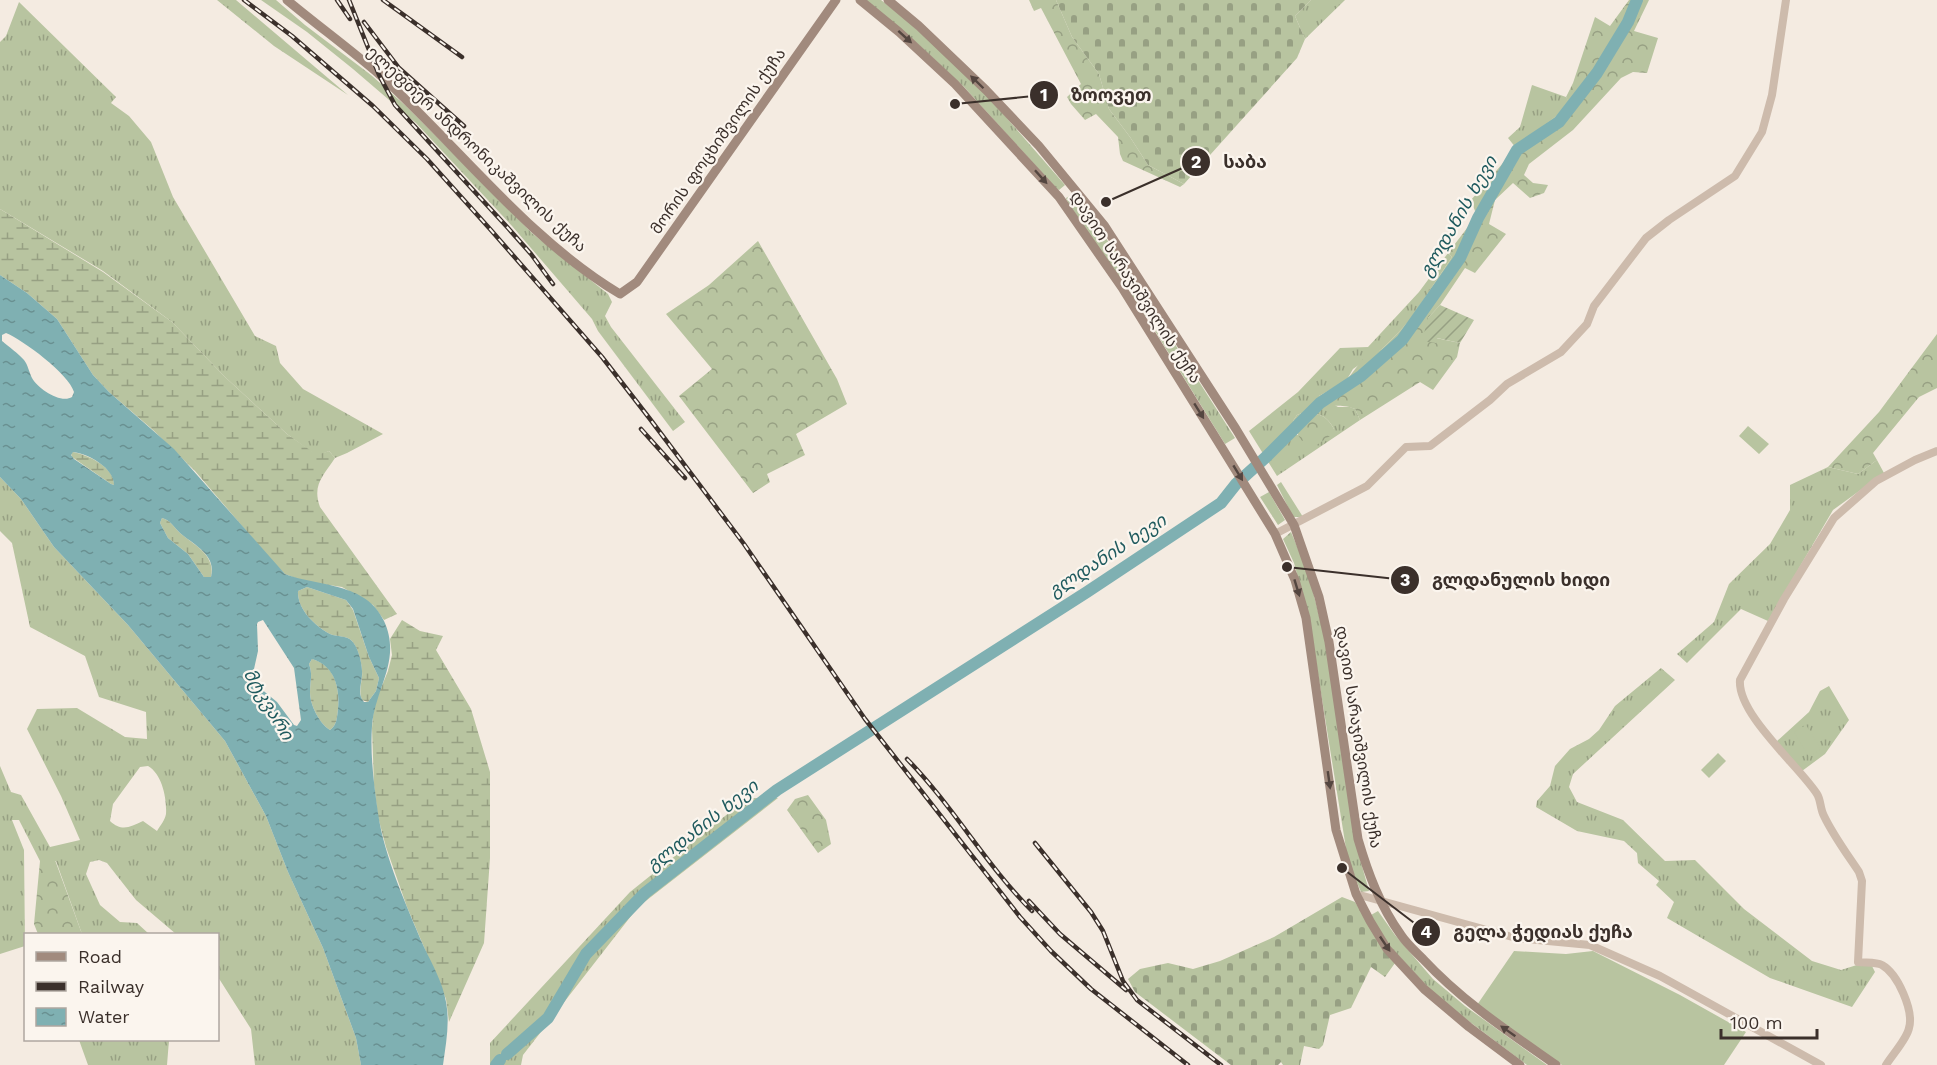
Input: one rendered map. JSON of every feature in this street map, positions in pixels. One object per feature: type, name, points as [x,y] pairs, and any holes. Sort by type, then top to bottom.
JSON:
[{"type":"main road","name":"ელეფთერ ანდრონიკაშვილის ქუჩა","points":[[287,0],[379,75],[531,225],[574,261],[620,294]]},
{"type":"main road","name":"მორის ფოცხიშვილის ქუჩა","points":[[620,294],[637,282],[836,0]]},
{"type":"main road","name":"დავით სარაჯიშვილის ქუჩა","points":[[860,0],[899,32],[955,84],[1059,197],[1123,290],[1222,448],[1275,534],[1295,580],[1306,618],[1336,830],[1356,894],[1387,949],[1424,989],[1469,1028],[1520,1065]]},
{"type":"main road","name":"დავით სარაჯიშვილის ქუჩა","points":[[888,0],[919,26],[986,90],[1039,146],[1073,187],[1109,233],[1240,436],[1294,525],[1319,597],[1329,642],[1358,838],[1367,869],[1384,904],[1402,937],[1450,985],[1473,1006],[1556,1065]]},
{"type":"main road","points":[[1367,915],[1384,904]]},
{"type":"street","points":[[1275,534],[1367,486],[1406,447],[1430,446],[1490,400],[1507,384],[1562,352],[1587,324],[1594,306],[1646,238],[1735,176],[1762,132],[1772,95],[1786,0]]},
{"type":"street","points":[[1886,1065],[1910,1028],[1908,1009],[1904,992],[1889,972],[1881,965],[1858,962],[1862,880],[1823,815],[1818,796],[1766,733],[1744,701],[1739,689],[1740,680],[1784,599],[1834,518],[1876,481],[1937,451]]},
{"type":"street","points":[[1356,894],[1384,904],[1516,938],[1590,945],[1660,976],[1821,1065]]},
{"type":"green space","points":[[217,0],[236,0],[348,95],[274,46]]},
{"type":"green space","points":[[261,0],[276,0],[371,75],[406,106],[533,234],[608,294],[612,302],[605,316],[611,327],[685,422],[673,431],[598,331],[592,319],[512,226],[416,123],[307,32]]},
{"type":"green space","points":[[866,0],[881,0],[977,84],[1065,185],[1057,189],[964,87]]},
{"type":"green space","points":[[1029,0],[1056,0],[1072,37],[1099,74],[1109,109],[1148,165],[1184,184],[1180,187],[1123,161],[1118,137],[1096,114],[1085,120],[1071,104],[1067,97],[1081,84],[1041,8],[1034,11]]},
{"type":"green space","points":[[1056,0],[1311,0],[1295,16],[1305,39],[1297,58],[1184,184],[1148,165],[1109,109],[1099,74],[1072,37]]},
{"type":"green space","points":[[1311,0],[1345,0],[1305,39],[1295,16]]},
{"type":"green space","points":[[1629,0],[1649,0],[1634,31],[1658,38],[1647,73],[1633,72],[1621,78],[1573,130],[1529,164],[1524,175],[1533,183],[1548,185],[1544,193],[1530,198],[1513,183],[1495,200],[1489,224],[1506,234],[1475,273],[1465,268],[1440,305],[1428,318],[1436,343],[1436,338],[1460,343],[1457,357],[1433,390],[1420,382],[1360,420],[1355,409],[1328,404],[1324,401],[1319,396],[1346,381],[1362,360],[1382,349],[1410,320],[1452,257],[1448,253],[1477,215],[1475,211],[1507,178],[1514,161],[1523,151],[1534,145],[1542,126],[1559,114],[1569,102],[1566,97],[1573,83],[1595,17],[1610,26]]},
{"type":"green space","points":[[19,2],[116,97],[111,103],[129,116],[151,142],[173,197],[255,336],[276,346],[280,363],[303,389],[383,434],[335,458],[329,451],[317,456],[287,434],[225,377],[172,322],[103,271],[0,209],[0,42],[6,36]]},
{"type":"green space","points":[[1532,85],[1566,97],[1569,101],[1559,114],[1543,126],[1534,145],[1523,151],[1514,161],[1507,178],[1475,211],[1471,200],[1516,148],[1508,138],[1520,127]]},
{"type":"green space","points":[[1073,194],[1116,252],[1154,310],[1145,316],[1067,201],[1066,198]]},
{"type":"green space","points":[[0,209],[103,272],[172,322],[225,377],[287,434],[317,455],[329,451],[335,458],[318,487],[320,507],[397,614],[384,620],[373,605],[342,587],[303,581],[285,574],[273,562],[195,471],[93,375],[57,319],[27,293],[0,275]]},
{"type":"green space","points":[[758,241],[837,379],[847,404],[796,434],[805,455],[767,474],[770,482],[753,493],[679,396],[712,369],[666,314],[709,285]]},
{"type":"green space","points":[[1448,253],[1452,257],[1410,320],[1382,349],[1353,369],[1346,381],[1319,396],[1338,407],[1355,409],[1360,420],[1277,476],[1249,431],[1298,392],[1340,348],[1368,347],[1419,292]],"holes":[[[1302,413],[1325,417],[1334,429],[1297,435],[1293,421],[1297,415]]]},
{"type":"green space","points":[[1440,305],[1474,320],[1460,343],[1437,338],[1436,343],[1422,341],[1428,318]]},
{"type":"green space","points":[[1162,326],[1235,438],[1225,444],[1155,331]]},
{"type":"green space","points":[[1937,334],[1937,388],[1919,397],[1873,453],[1877,460],[1858,474],[1828,467],[1879,412]]},
{"type":"green space","points":[[1302,413],[1325,417],[1334,429],[1333,434],[1312,448],[1308,446],[1299,437],[1293,421],[1297,415]]},
{"type":"green space","points":[[1748,426],[1769,444],[1759,454],[1739,436]]},
{"type":"green space","points":[[73,452],[100,463],[110,473],[114,485],[72,457]]},
{"type":"green space","points":[[1877,460],[1884,473],[1833,510],[1768,621],[1741,609],[1687,663],[1677,654],[1714,622],[1729,584],[1770,544],[1790,510],[1790,485],[1828,467],[1858,474]]},
{"type":"green space","points":[[0,477],[21,499],[54,547],[128,625],[225,741],[266,816],[288,872],[323,948],[356,1038],[361,1065],[255,1065],[251,1029],[219,979],[219,933],[175,933],[136,900],[107,863],[99,860],[90,862],[86,874],[100,905],[120,922],[137,923],[148,933],[82,933],[56,861],[40,861],[19,820],[12,820],[24,850],[24,946],[0,954],[0,766],[11,792],[21,795],[50,847],[80,840],[61,796],[27,729],[37,709],[77,708],[125,737],[147,739],[146,712],[99,697],[85,656],[30,627],[12,543],[0,531]],"holes":[[[148,766],[157,775],[163,787],[166,808],[165,818],[157,831],[143,821],[126,827],[118,826],[110,821],[113,804],[140,767]]]},
{"type":"green space","points":[[1281,482],[1303,517],[1293,517],[1277,485]]},
{"type":"green space","points":[[1269,492],[1285,520],[1278,525],[1260,497]]},
{"type":"green space","points":[[162,518],[170,522],[203,551],[212,569],[211,577],[204,577],[188,554],[168,538],[160,523]]},
{"type":"green space","points":[[1291,532],[1309,575],[1325,640],[1355,841],[1369,891],[1361,892],[1348,861],[1309,618],[1294,563],[1283,539]]},
{"type":"green space","points":[[307,587],[346,600],[353,610],[369,657],[379,678],[376,691],[368,702],[362,700],[361,697],[362,668],[359,653],[352,641],[324,631],[308,616],[298,598],[298,591]]},
{"type":"green space","points":[[402,620],[420,631],[443,636],[436,650],[471,709],[490,772],[490,858],[484,943],[449,1022],[446,999],[407,907],[386,847],[378,817],[374,785],[372,728],[374,705],[392,655],[390,639]]},
{"type":"green space","points":[[312,659],[326,666],[337,686],[337,715],[330,730],[319,718],[312,702],[309,664]]},
{"type":"green space","points":[[1661,668],[1675,680],[1573,774],[1569,787],[1577,802],[1623,820],[1665,861],[1695,860],[1744,909],[1812,961],[1841,970],[1860,964],[1872,966],[1875,972],[1852,1007],[1770,978],[1667,918],[1674,902],[1656,885],[1659,881],[1638,863],[1637,853],[1624,841],[1577,831],[1536,807],[1537,801],[1550,786],[1555,766],[1570,749],[1589,739],[1599,730],[1615,706]]},
{"type":"green space","points":[[1829,686],[1849,720],[1825,754],[1802,771],[1776,742],[1809,712],[1820,691]]},
{"type":"green space","points":[[1806,725],[1821,749],[1809,757],[1794,732]]},
{"type":"green space","points":[[1718,753],[1726,761],[1709,778],[1701,770]]},
{"type":"green space","points":[[808,795],[826,820],[831,844],[818,853],[787,810],[795,799]]},
{"type":"green space","points":[[753,798],[778,798],[638,907],[523,1055],[521,1065],[490,1065],[490,1043],[630,892],[730,812]]},
{"type":"green space","points":[[55,860],[82,933],[38,933],[34,924],[40,861]]},
{"type":"green space","points":[[1342,897],[1355,902],[1395,963],[1385,977],[1371,967],[1351,1008],[1330,1015],[1323,1045],[1319,1049],[1304,1046],[1300,1065],[1283,1065],[1281,1062],[1278,1065],[1231,1065],[1135,992],[1128,979],[1140,969],[1168,963],[1193,969],[1220,961],[1274,937]]},
{"type":"green space","points":[[1378,911],[1395,935],[1433,979],[1465,1006],[1547,1065],[1527,1065],[1438,998],[1384,940],[1371,915]]},
{"type":"green space","points":[[1514,951],[1566,954],[1593,951],[1680,995],[1746,1032],[1724,1065],[1562,1065],[1477,1005]]},
{"type":"green space","points":[[79,1041],[169,1041],[167,1065],[88,1065]]},
{"type":"water","name":"მტკვარი","points":[[0,275],[27,293],[57,319],[93,375],[174,449],[285,574],[354,592],[376,608],[389,635],[390,649],[372,726],[372,759],[378,813],[385,846],[397,881],[445,995],[448,1025],[443,1065],[361,1065],[356,1038],[323,948],[288,872],[266,816],[225,741],[128,625],[54,547],[21,499],[0,477]],"holes":[[[6,333],[14,337],[55,367],[74,392],[72,397],[62,399],[39,387],[32,378],[27,364],[2,341],[2,335]],[[73,452],[100,463],[110,473],[114,485],[71,455]],[[162,518],[170,522],[208,557],[212,569],[211,577],[204,577],[188,554],[168,538],[160,523]],[[307,587],[346,600],[353,609],[369,657],[379,678],[376,691],[368,702],[364,702],[360,695],[362,668],[354,644],[347,638],[330,634],[313,622],[300,604],[298,591]],[[263,620],[294,668],[301,720],[297,726],[277,702],[260,688],[255,679],[254,669],[258,651],[257,624]],[[312,659],[320,662],[331,672],[337,686],[337,718],[330,730],[319,718],[312,702],[309,664]]]},
{"type":"waterway","name":"გლდანის ხევი","points":[[507,1054],[548,1018],[586,954],[645,893],[777,790],[1087,592],[1221,503],[1236,484],[1320,403],[1361,376],[1402,340],[1460,258],[1478,218],[1517,150],[1559,122],[1597,73],[1628,22],[1637,0]]},
{"type":"waterway","name":"გლდანის ხევი","points":[[496,1065],[500,1060]]},
{"type":"railway","points":[[244,0],[292,36],[373,106],[427,159],[490,229],[602,357],[650,419],[744,544],[865,719],[1020,917],[1091,989],[1188,1065]]},
{"type":"railway","points":[[337,0],[350,19]]},
{"type":"railway","points":[[349,0],[379,75],[395,105],[531,254],[553,284]]},
{"type":"railway","points":[[383,0],[462,57]]},
{"type":"railway","points":[[364,22],[399,68],[464,126]]},
{"type":"railway","points":[[641,429],[685,478]]},
{"type":"railway","points":[[907,759],[1032,911]]},
{"type":"railway","points":[[1035,843],[1091,912],[1103,931],[1123,981],[1137,1000],[1221,1065]]},
{"type":"railway","points":[[1029,901],[1060,934],[1126,990]]},
{"type":"place","name":"ზოოვეთ","points":[[955,104]]},
{"type":"place","name":"საბა","points":[[1106,202]]},
{"type":"place","name":"გლდანულის ხიდი","points":[[1287,567]]},
{"type":"place","name":"გელა ჭედიას ქუჩა","points":[[1342,868]]}]
